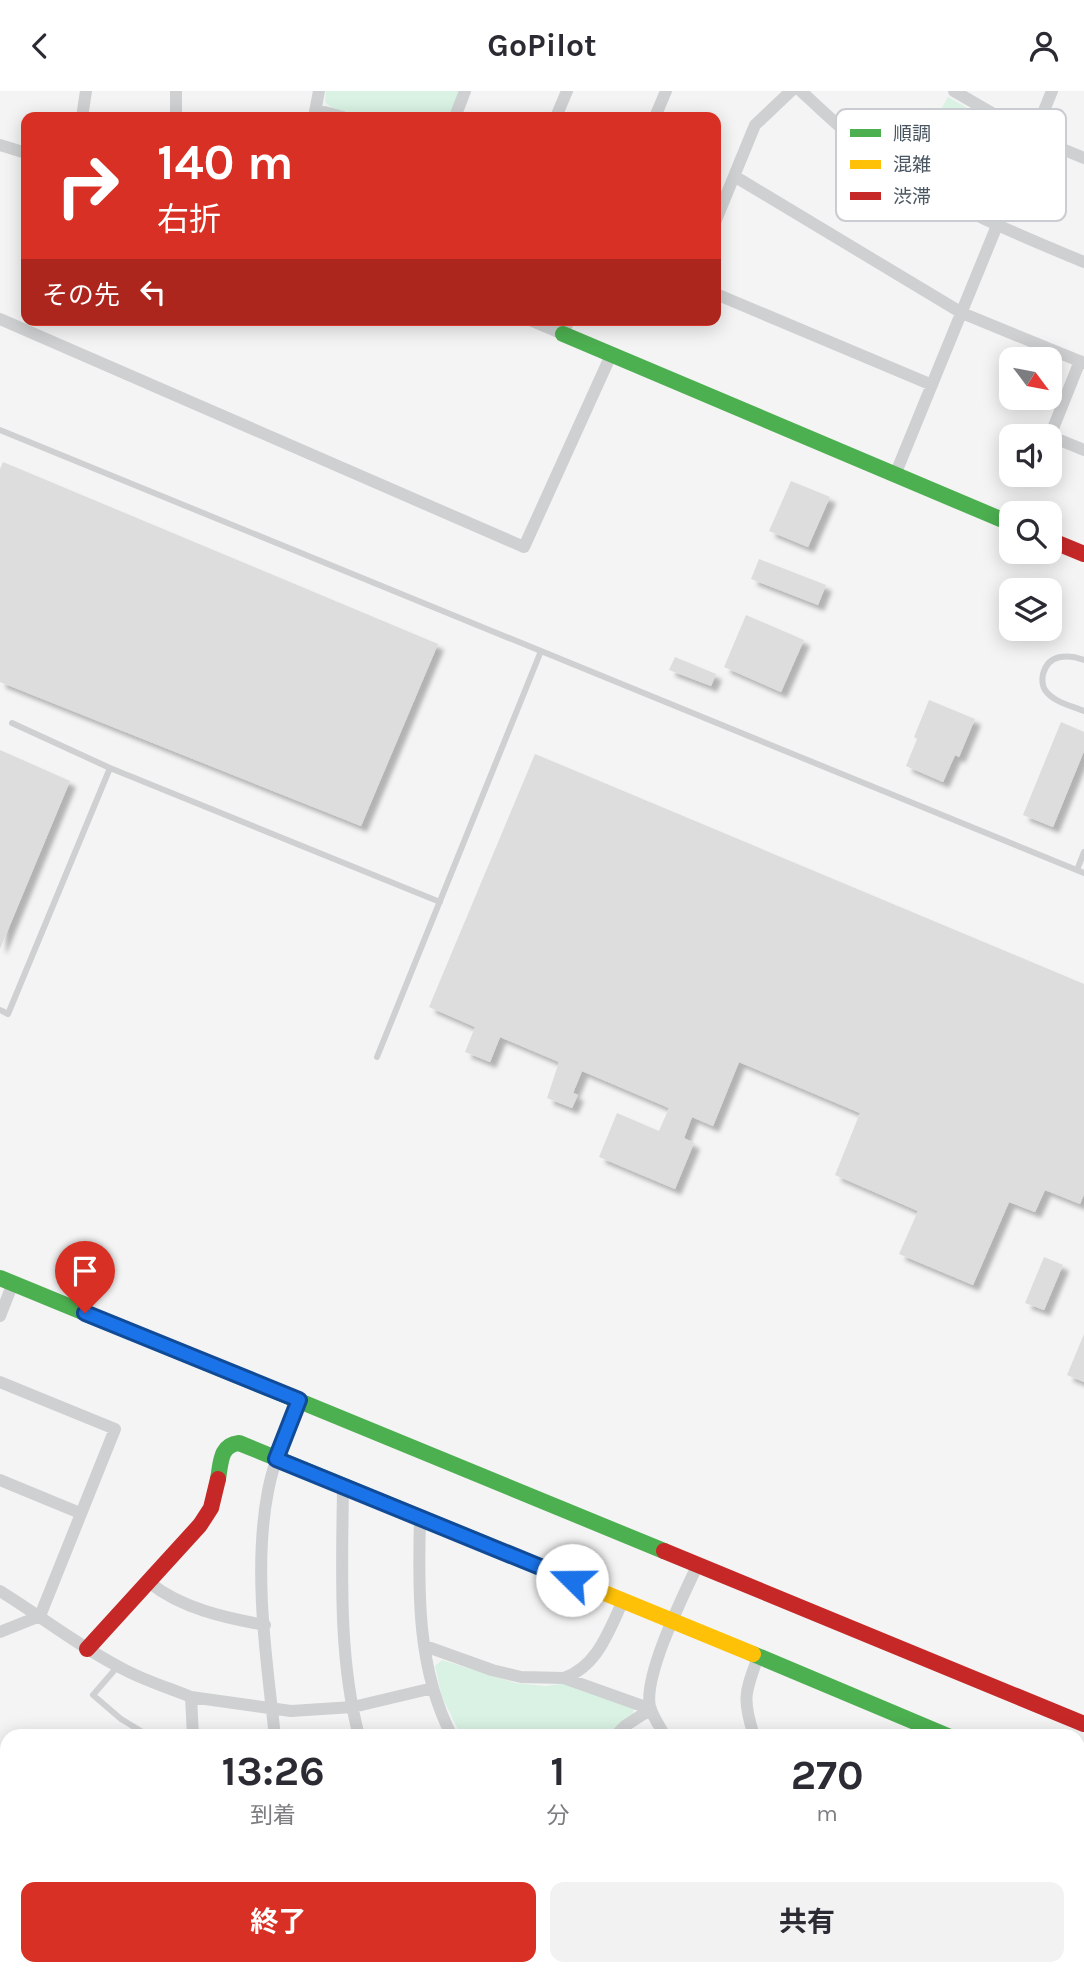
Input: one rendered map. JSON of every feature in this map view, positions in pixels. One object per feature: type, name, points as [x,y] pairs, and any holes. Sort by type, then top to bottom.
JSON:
[{"type":"street","points":[[83,112],[86,91]]},
{"type":"street","points":[[176,91],[176,112]]},
{"type":"street","points":[[315,112],[319,91]]},
{"type":"street","points":[[457,112],[466,91]]},
{"type":"street","points":[[558,112],[567,91]]},
{"type":"street","points":[[657,112],[666,91]]},
{"type":"street","points":[[721,208],[755,125],[791,91]]},
{"type":"street","points":[[801,91],[836,123]]},
{"type":"street","points":[[954,91],[985,109]]},
{"type":"street","points":[[1044,109],[1052,91]]},
{"type":"street","points":[[0,145],[21,151]]},
{"type":"street","points":[[1066,151],[1084,158]]},
{"type":"street","points":[[734,176],[962,313],[1082,362],[1055,424]]},
{"type":"street","points":[[986,221],[1084,262]]},
{"type":"street","points":[[895,475],[998,221]]},
{"type":"street","points":[[721,296],[932,385]]},
{"type":"street","points":[[0,319],[524,547],[611,355]]},
{"type":"street","points":[[566,327],[611,355],[999,519]]},
{"type":"street","points":[[1062,441],[1084,450]]},
{"type":"street","points":[[1062,545],[1084,554]]},
{"type":"street","points":[[0,1316],[7,1281],[1084,1724]]},
{"type":"street","points":[[0,1382],[115,1429],[40,1616],[0,1632]]},
{"type":"street","points":[[274,1729],[261,1554],[268,1492],[276,1459],[299,1400]]},
{"type":"street","points":[[87,1649],[150,1583],[200,1525],[211,1508],[223,1451],[230,1444],[239,1443],[673,1620],[931,1729]]},
{"type":"street","points":[[0,1480],[80,1513]]},
{"type":"street","points":[[343,1487],[342,1610],[358,1729]]},
{"type":"street","points":[[420,1518],[421,1617],[436,1702],[449,1729]]},
{"type":"street","points":[[661,1729],[651,1709],[649,1695],[673,1620],[698,1563]]},
{"type":"street","points":[[150,1583],[165,1595],[188,1604],[216,1614],[265,1625]]},
{"type":"street","points":[[0,1591],[87,1649],[118,1666],[191,1697],[291,1711],[354,1707],[433,1688]]},
{"type":"street","points":[[564,1678],[578,1673],[590,1662],[600,1648],[623,1601]]},
{"type":"street","points":[[425,1646],[492,1670],[521,1677],[564,1678],[651,1709]]},
{"type":"street","points":[[752,1729],[747,1713],[746,1691],[758,1657]]},
{"type":"street","points":[[191,1697],[193,1729]]},
{"type":"street","points":[[622,1729],[651,1709]]},
{"type":"lane","points":[[0,430],[1081,871],[1084,852]]},
{"type":"lane","points":[[377,1057],[541,651]]},
{"type":"lane","points":[[1084,660],[1068,656],[1058,657],[1044,670],[1042,681],[1044,689],[1051,695],[1084,711]]},
{"type":"lane","points":[[12,723],[110,768],[440,902]]},
{"type":"lane","points":[[0,1010],[8,1014],[110,768]]},
{"type":"lane","points":[[118,1666],[93,1695],[136,1729]]},
{"type":"green space","points":[[326,91],[460,91],[451,112],[344,112],[334,109],[325,102]]},
{"type":"green space","points":[[948,97],[969,109],[941,109]]},
{"type":"green space","points":[[442,1660],[516,1683],[545,1686],[569,1683],[633,1707],[634,1714],[616,1729],[458,1729],[442,1697],[435,1666]]},
{"type":"building","points":[[3,462],[438,644],[361,826],[0,682],[0,469]]},
{"type":"building","points":[[791,481],[830,497],[808,547],[769,531]]},
{"type":"building","points":[[759,559],[826,585],[818,605],[751,579]]},
{"type":"building","points":[[746,615],[804,640],[781,692],[724,667]]},
{"type":"building","points":[[675,657],[716,674],[711,686],[669,670]]},
{"type":"building","points":[[929,700],[975,719],[959,757],[955,755],[943,782],[906,766]]},
{"type":"building","points":[[1061,722],[1084,732],[1084,751],[1053,827],[1023,815]]},
{"type":"building","points":[[0,750],[70,781],[0,949]]},
{"type":"building","points":[[535,754],[1084,984],[1084,1194],[1080,1204],[1045,1190],[1035,1212],[1009,1202],[973,1285],[899,1254],[918,1211],[835,1175],[860,1113],[739,1062],[713,1126],[692,1117],[684,1138],[694,1143],[675,1189],[599,1157],[617,1113],[659,1131],[669,1108],[582,1071],[573,1093],[578,1095],[572,1108],[547,1098],[559,1062],[500,1037],[490,1062],[465,1052],[475,1027],[429,1007]]},
{"type":"building","points":[[1044,1257],[1063,1265],[1044,1310],[1025,1303]]},
{"type":"building","points":[[1084,1334],[1084,1382],[1067,1375]]},
{"type":"traffic: fast","points":[[563,334],[999,518]]},
{"type":"traffic: fast","points":[[0,1278],[664,1551]]},
{"type":"traffic: fast","points":[[218,1479],[225,1451],[233,1444],[239,1443],[490,1546]]},
{"type":"traffic: fast","points":[[753,1654],[931,1729]]},
{"type":"traffic: slow","points":[[490,1546],[753,1654]]},
{"type":"traffic: jam","points":[[1062,545],[1084,554]]},
{"type":"traffic: jam","points":[[87,1649],[200,1525],[211,1508],[218,1479]]},
{"type":"traffic: jam","points":[[664,1551],[1084,1724]]},
{"type":"route","points":[[85,1313],[299,1400],[276,1459],[572,1580]]}]
